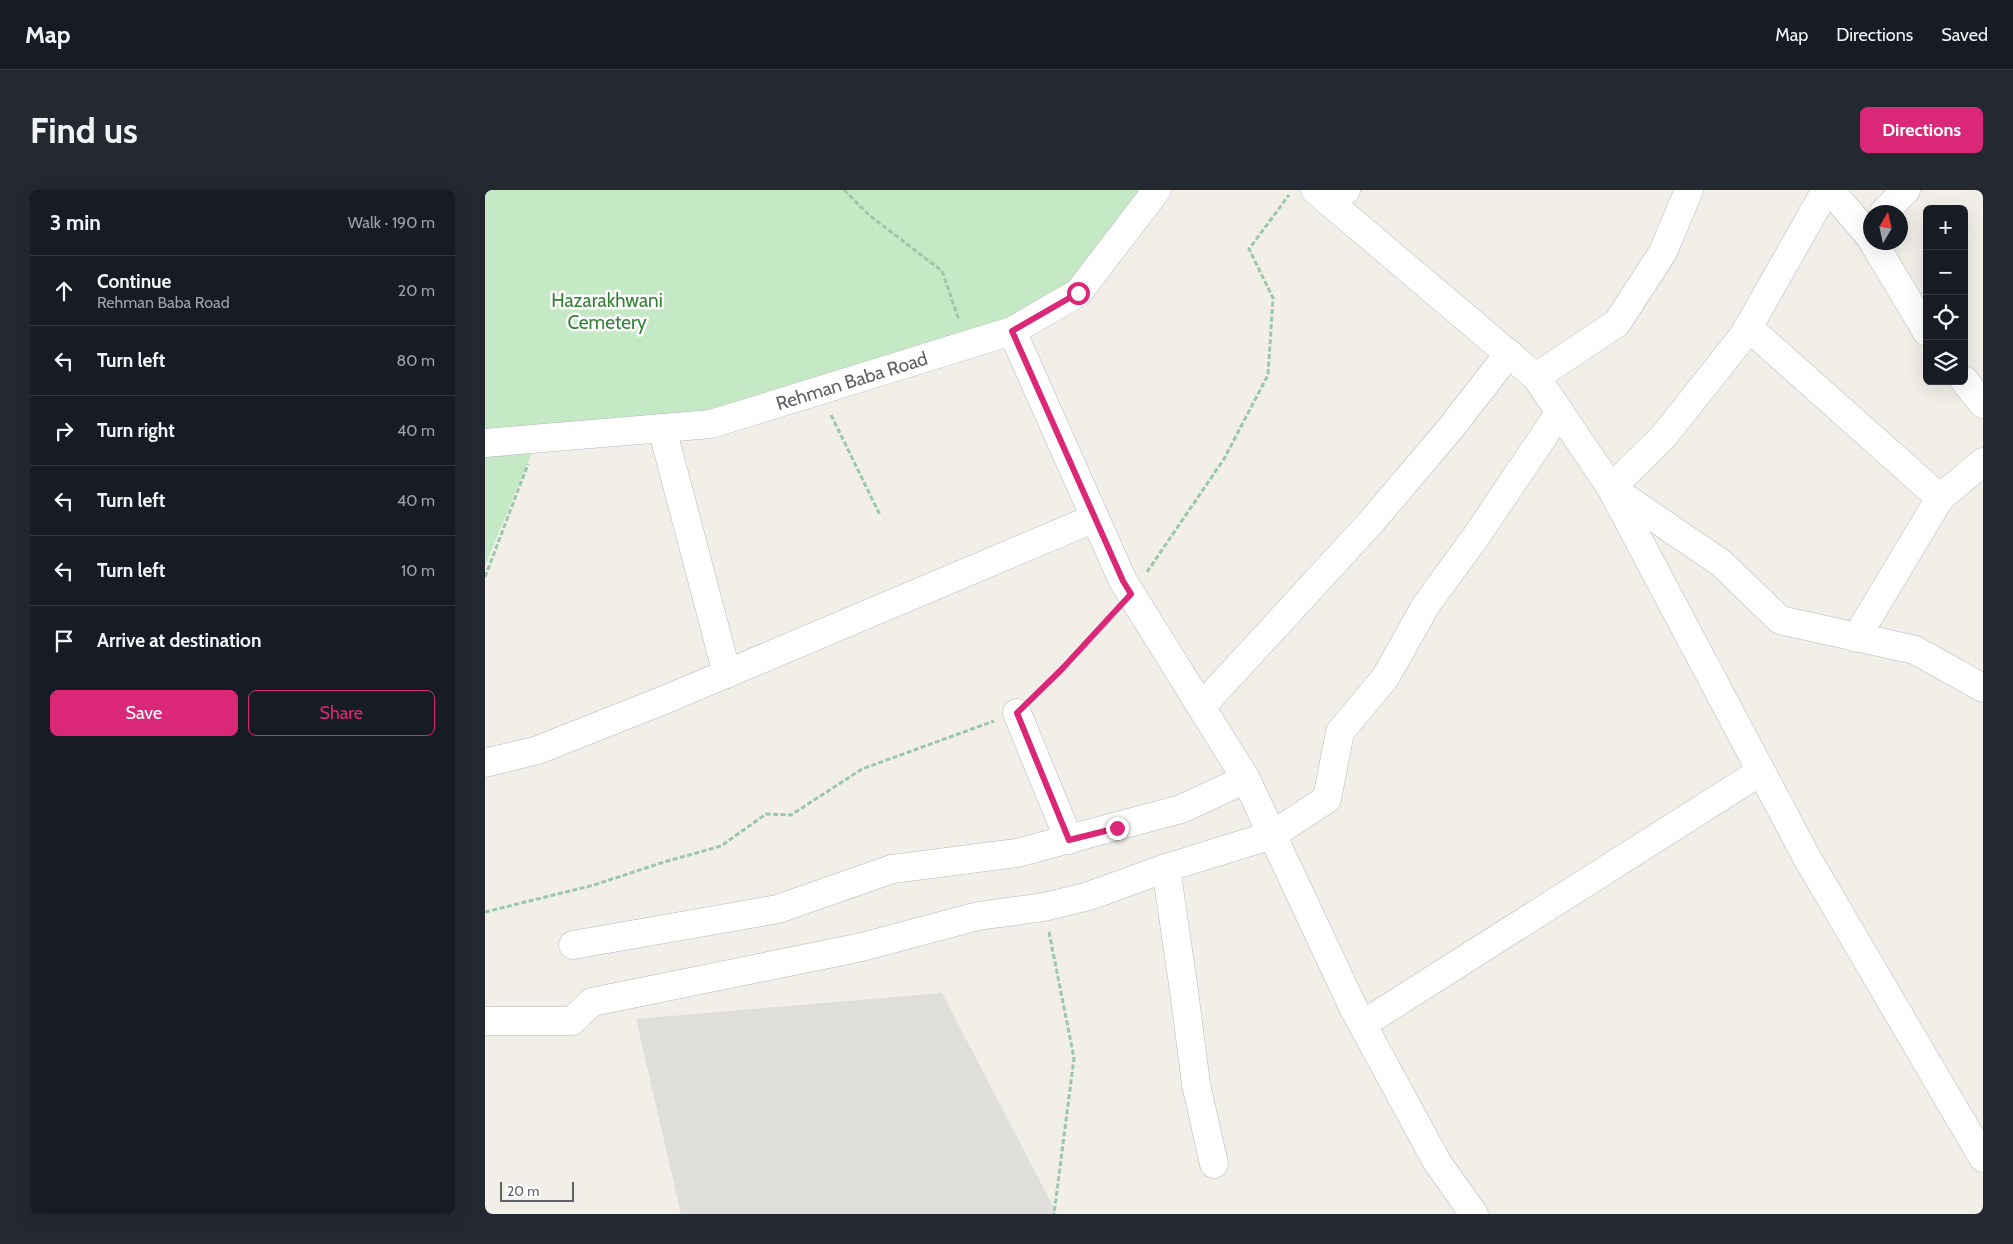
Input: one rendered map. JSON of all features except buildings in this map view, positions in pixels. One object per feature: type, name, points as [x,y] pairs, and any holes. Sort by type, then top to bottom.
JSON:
[{"type":"street","name":"Rehman Baba Road","points":[[485,443],[711,424],[1012,331],[1078,293],[1157,190]]},
{"type":"street","points":[[1536,377],[1617,323],[1663,252],[1689,190]]},
{"type":"street","points":[[1611,488],[1663,437],[1748,327],[1825,190]]},
{"type":"street","points":[[1831,190],[1863,220]]},
{"type":"street","points":[[1894,205],[1906,190]]},
{"type":"street","points":[[1329,193],[1536,377],[1560,412],[1611,488],[1806,856],[1983,1158]]},
{"type":"street","points":[[1884,250],[1923,324]]},
{"type":"street","points":[[1748,327],[1940,498]]},
{"type":"street","points":[[1012,331],[1123,581],[1246,780],[1363,1024],[1437,1162],[1475,1214]]},
{"type":"street","points":[[1202,706],[1372,521],[1450,429],[1509,353]]},
{"type":"street","points":[[1968,385],[1983,404]]},
{"type":"street","points":[[485,1020],[572,1021],[592,1002],[862,947],[978,916],[1044,907],[1089,896],[1166,868],[1272,835],[1327,799],[1340,732],[1385,678],[1426,605],[1475,538],[1560,412]]},
{"type":"street","points":[[662,428],[727,674]]},
{"type":"street","points":[[1856,638],[1940,498],[1983,462]]},
{"type":"street","points":[[1611,488],[1721,563],[1780,620],[1915,650],[1983,688]]},
{"type":"street","points":[[485,763],[538,750],[727,674],[1095,518]]},
{"type":"street","points":[[1017,713],[1069,840]]},
{"type":"street","points":[[1363,1024],[1760,772]]},
{"type":"street","points":[[573,945],[779,909],[892,869],[1017,853],[1181,809],[1246,780]]},
{"type":"street","points":[[1166,868],[1196,1084],[1214,1164]]},
{"type":"path","points":[[844,190],[869,215],[942,270],[967,344]]},
{"type":"path","points":[[485,912],[594,885],[721,846],[766,814],[791,815],[862,769],[1017,713],[1062,669],[1131,594],[1224,459],[1268,375],[1273,298],[1249,249],[1293,190]]},
{"type":"path","points":[[819,390],[880,515]]},
{"type":"path","points":[[485,577],[538,438]]},
{"type":"path","points":[[1044,907],[1073,1058],[1055,1214]]},
{"type":"shaded area","points":[[942,993],[1057,1214],[681,1214],[636,1019]]},
{"type":"green space","name":"Hazarakhwani Cemetery","points":[[485,190],[1157,190],[1078,293],[1007,340],[711,424],[538,438],[485,566]]},
{"type":"route","points":[[1078,293],[1012,331],[1123,581],[1131,594],[1062,669],[1017,713],[1069,840],[1117,828]]}]
